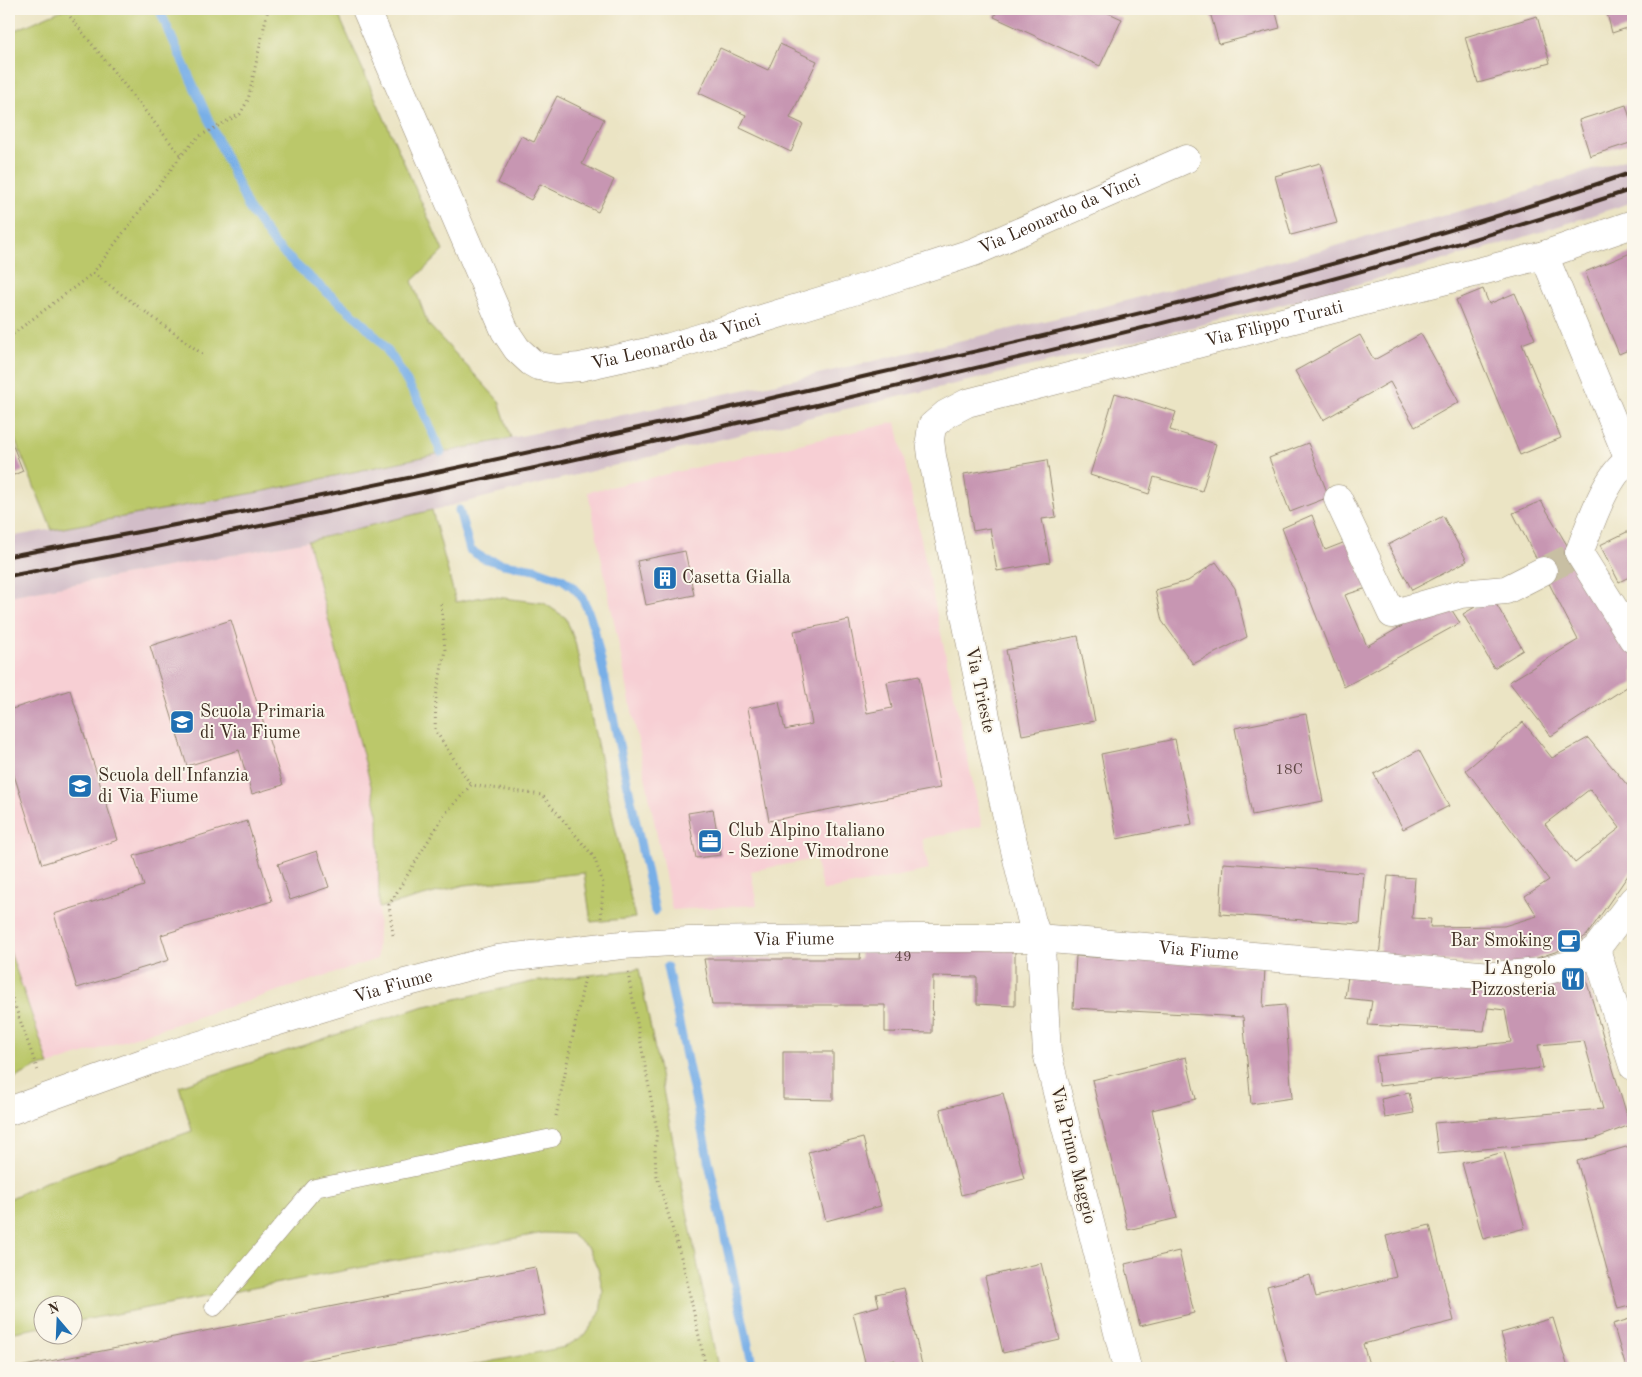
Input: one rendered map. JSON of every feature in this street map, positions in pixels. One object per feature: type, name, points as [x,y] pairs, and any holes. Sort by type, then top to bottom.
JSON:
[{"type":"street","name":"Via Leonardo da Vinci","points":[[366,9],[505,331],[524,357],[538,366],[563,370],[646,353],[707,336],[974,252],[1186,159]]},
{"type":"street","name":"Via Filippo Turati","points":[[930,440],[932,426],[946,414],[966,403],[1544,255],[1633,224]]},
{"type":"street","points":[[1544,255],[1631,459],[1619,470],[1606,490],[1576,555],[1633,639]]},
{"type":"street","name":"Via Trieste","points":[[930,440],[1004,804],[1032,922],[1038,938]]},
{"type":"street","points":[[1338,500],[1392,614],[1460,594],[1506,590],[1543,571]]},
{"type":"street","points":[[1633,900],[1596,949],[1633,1066]]},
{"type":"street","name":"Via Fiume","points":[[9,1111],[154,1059],[397,984],[497,959],[622,945],[689,941],[1038,938],[1492,976],[1532,974],[1555,969],[1573,962],[1596,949]]},
{"type":"street","name":"Via Primo Maggio","points":[[1038,938],[1041,947],[1047,1053],[1127,1368]]},
{"type":"lane","points":[[214,1307],[315,1188],[552,1138]]},
{"type":"path","points":[[64,9],[181,156]]},
{"type":"path","points":[[9,337],[93,272],[181,156],[198,137],[240,114],[248,100],[268,9]]},
{"type":"path","points":[[93,272],[205,356]]},
{"type":"path","points":[[441,604],[445,650],[436,697],[435,730],[471,785],[542,795],[594,857],[603,883],[600,922],[610,922]]},
{"type":"path","points":[[393,935],[389,905],[444,815],[471,785]]},
{"type":"path","points":[[552,1138],[587,970]]},
{"type":"path","points":[[627,970],[658,1132],[655,1150],[656,1173],[683,1264],[706,1368]]},
{"type":"path","points":[[9,989],[47,1096]]},
{"type":"shaded area","points":[[1633,157],[1633,202],[1512,241],[1301,300],[1085,354],[811,417],[308,541],[9,596],[9,537],[265,491],[801,378],[1078,313],[1289,259],[1499,200]]},
{"type":"shaded area","points":[[896,422],[982,826],[922,839],[929,870],[823,891],[815,859],[751,871],[757,905],[672,910],[588,492]]},
{"type":"shaded area","name":"Scuola Primaria di Via Fiume","points":[[308,541],[378,813],[379,908],[377,959],[49,1065],[9,949],[9,596]]},
{"type":"green space","points":[[64,9],[336,9],[443,251],[412,281],[428,324],[499,401],[511,438],[265,491],[52,530],[9,425],[9,33]]},
{"type":"green space","points":[[432,510],[456,602],[488,596],[544,603],[566,618],[575,642],[635,918],[591,922],[584,873],[464,885],[379,908],[378,813],[308,541]]},
{"type":"green space","points":[[9,949],[49,1065],[37,1067],[9,1081]]},
{"type":"green space","points":[[639,969],[718,1368],[459,1368],[565,1347],[585,1335],[600,1313],[603,1291],[598,1269],[589,1249],[571,1234],[543,1233],[82,1320],[82,1294],[32,1294],[32,1329],[9,1333],[9,1199],[45,1182],[192,1131],[179,1086],[421,1007],[532,982]]},
{"type":"building","points":[[998,9],[1100,9],[1122,19],[1100,66],[994,17]]},
{"type":"building","points":[[1209,9],[1275,9],[1280,28],[1219,44]]},
{"type":"building","points":[[1606,9],[1633,9],[1633,26],[1612,33]]},
{"type":"building","points":[[1537,16],[1550,63],[1478,83],[1465,37]]},
{"type":"building","points":[[780,44],[817,61],[790,118],[803,124],[791,152],[740,128],[746,115],[699,93],[720,48],[768,70]]},
{"type":"building","points":[[557,96],[604,119],[582,164],[614,180],[598,212],[540,184],[531,200],[498,183],[521,136],[534,142]]},
{"type":"building","points":[[1626,105],[1633,128],[1633,142],[1590,156],[1579,120]]},
{"type":"building","points":[[1320,163],[1337,223],[1291,235],[1275,176]]},
{"type":"building","points":[[1633,252],[1633,348],[1619,354],[1585,272]]},
{"type":"building","points":[[1483,289],[1489,304],[1515,293],[1535,339],[1522,344],[1561,438],[1520,455],[1456,300]]},
{"type":"building","points":[[1421,334],[1459,402],[1415,427],[1390,382],[1323,420],[1295,371],[1360,335],[1374,360]]},
{"type":"building","points":[[1115,393],[1176,412],[1170,430],[1216,444],[1202,491],[1154,477],[1149,494],[1090,475]]},
{"type":"building","points":[[9,436],[23,471],[9,477]]},
{"type":"building","points":[[1308,443],[1329,497],[1290,512],[1269,458]]},
{"type":"building","points":[[1047,460],[1056,517],[1042,519],[1050,562],[997,571],[990,528],[973,531],[964,474]]},
{"type":"building","points":[[1541,501],[1633,657],[1633,683],[1551,736],[1509,682],[1578,640],[1513,513]]},
{"type":"building","points":[[1312,515],[1325,550],[1348,541],[1367,588],[1345,595],[1367,646],[1446,601],[1460,623],[1344,687],[1282,528]]},
{"type":"building","points":[[1443,516],[1467,561],[1412,590],[1388,545]]},
{"type":"building","points":[[1633,529],[1633,575],[1619,582],[1600,545]]},
{"type":"building","name":"Casetta Gialla","points":[[685,551],[694,595],[646,605],[637,561]]},
{"type":"building","points":[[1216,562],[1235,588],[1247,637],[1193,664],[1162,621],[1155,590],[1188,581]]},
{"type":"building","points":[[1492,597],[1523,650],[1494,668],[1463,614]]},
{"type":"building","points":[[231,620],[283,785],[252,794],[239,750],[187,766],[150,646]]},
{"type":"building","points":[[849,620],[867,713],[892,708],[887,682],[919,676],[940,788],[769,821],[748,708],[779,702],[785,730],[812,724],[794,631]]},
{"type":"building","points":[[1078,636],[1095,721],[1022,735],[1006,650]]},
{"type":"building","points":[[70,690],[118,840],[42,864],[9,759],[9,710]]},
{"type":"building","points":[[1306,714],[1323,801],[1252,815],[1235,728]]},
{"type":"building","points":[[1523,722],[1552,758],[1588,738],[1633,792],[1633,868],[1587,935],[1570,947],[1513,966],[1379,956],[1388,876],[1415,878],[1412,918],[1431,919],[1430,927],[1504,926],[1537,916],[1525,896],[1549,880],[1466,770]],"holes":[[[1590,789],[1620,828],[1575,863],[1545,824]]]},
{"type":"building","points":[[1175,739],[1192,824],[1117,839],[1101,754]]},
{"type":"building","points":[[1419,750],[1449,806],[1403,829],[1374,774]]},
{"type":"building","points":[[713,809],[721,855],[696,858],[688,813]]},
{"type":"building","points":[[247,821],[272,901],[161,935],[169,960],[77,988],[54,914],[144,886],[134,856]]},
{"type":"building","points":[[317,851],[329,887],[290,900],[278,864]]},
{"type":"building","points":[[1223,863],[1364,873],[1360,924],[1220,914]]},
{"type":"building","points":[[861,947],[1015,950],[1015,1006],[977,1004],[977,977],[933,976],[932,1033],[885,1032],[885,1005],[712,1005],[704,959],[860,959]]},
{"type":"building","points":[[1076,956],[1265,968],[1263,1007],[1285,1005],[1292,1098],[1251,1104],[1243,1017],[1073,1008]]},
{"type":"building","points":[[1584,973],[1630,1125],[1594,1139],[1438,1153],[1434,1123],[1603,1109],[1584,1041],[1538,1045],[1543,1068],[1379,1086],[1376,1056],[1511,1042],[1505,1010],[1488,1008],[1484,1031],[1368,1025],[1372,1001],[1345,998],[1348,976]]},
{"type":"building","points":[[783,1052],[833,1052],[833,1100],[783,1099]]},
{"type":"building","points":[[1186,1057],[1196,1099],[1152,1110],[1177,1218],[1128,1230],[1092,1080]]},
{"type":"building","points":[[1003,1093],[1024,1179],[961,1195],[940,1109]]},
{"type":"building","points":[[1409,1093],[1414,1113],[1385,1118],[1381,1099]]},
{"type":"building","points":[[863,1138],[881,1206],[826,1221],[808,1152]]},
{"type":"building","points":[[1633,1145],[1633,1305],[1618,1309],[1577,1161]]},
{"type":"building","points":[[1504,1152],[1525,1228],[1483,1239],[1462,1163]]},
{"type":"building","points":[[1430,1225],[1454,1321],[1363,1344],[1370,1368],[1288,1368],[1267,1286],[1310,1275],[1316,1297],[1396,1277],[1386,1236]]},
{"type":"building","points":[[1179,1251],[1194,1313],[1140,1326],[1125,1264]]},
{"type":"building","points":[[1041,1263],[1060,1340],[1003,1353],[985,1277]]},
{"type":"building","points":[[535,1267],[545,1315],[267,1368],[14,1368]]},
{"type":"building","points":[[904,1288],[922,1365],[897,1368],[895,1360],[866,1366],[853,1313],[879,1306],[876,1294]]},
{"type":"building","points":[[1553,1318],[1568,1368],[1511,1368],[1501,1333]]},
{"type":"building","points":[[1633,1318],[1633,1368],[1626,1368],[1613,1324]]},
{"type":"building","points":[[1206,1363],[1207,1368],[1186,1368]]},
{"type":"waterway","points":[[159,9],[248,207],[276,246],[361,321],[381,342],[420,404],[441,452]]},
{"type":"waterway","points":[[459,510],[470,550],[483,558],[503,564],[535,569],[562,579],[580,594],[587,608],[594,629],[655,911]]},
{"type":"waterway","points":[[667,967],[753,1368]]},
{"type":"tunnel","points":[[1543,571],[1574,556]]},
{"type":"railway","points":[[9,556],[333,494],[441,471],[1084,326],[1296,274],[1507,213],[1633,172]]},
{"type":"railway","points":[[9,576],[199,539],[514,473],[1045,352],[1341,277],[1536,220],[1633,189]]},
{"type":"place","name":"Casetta Gialla","points":[[665,578]]},
{"type":"place","name":"Scuola Primaria di Via Fiume","points":[[182,722]]},
{"type":"place","name":"Scuola dell'Infanzia di Via Fiume","points":[[80,786]]},
{"type":"place","name":"Club Alpino Italiano - Sezione Vimodrone","points":[[710,841]]},
{"type":"place","name":"Bar Smoking","points":[[1569,941]]},
{"type":"place","name":"L'Angolo Pizzosteria","points":[[1573,979]]}]
